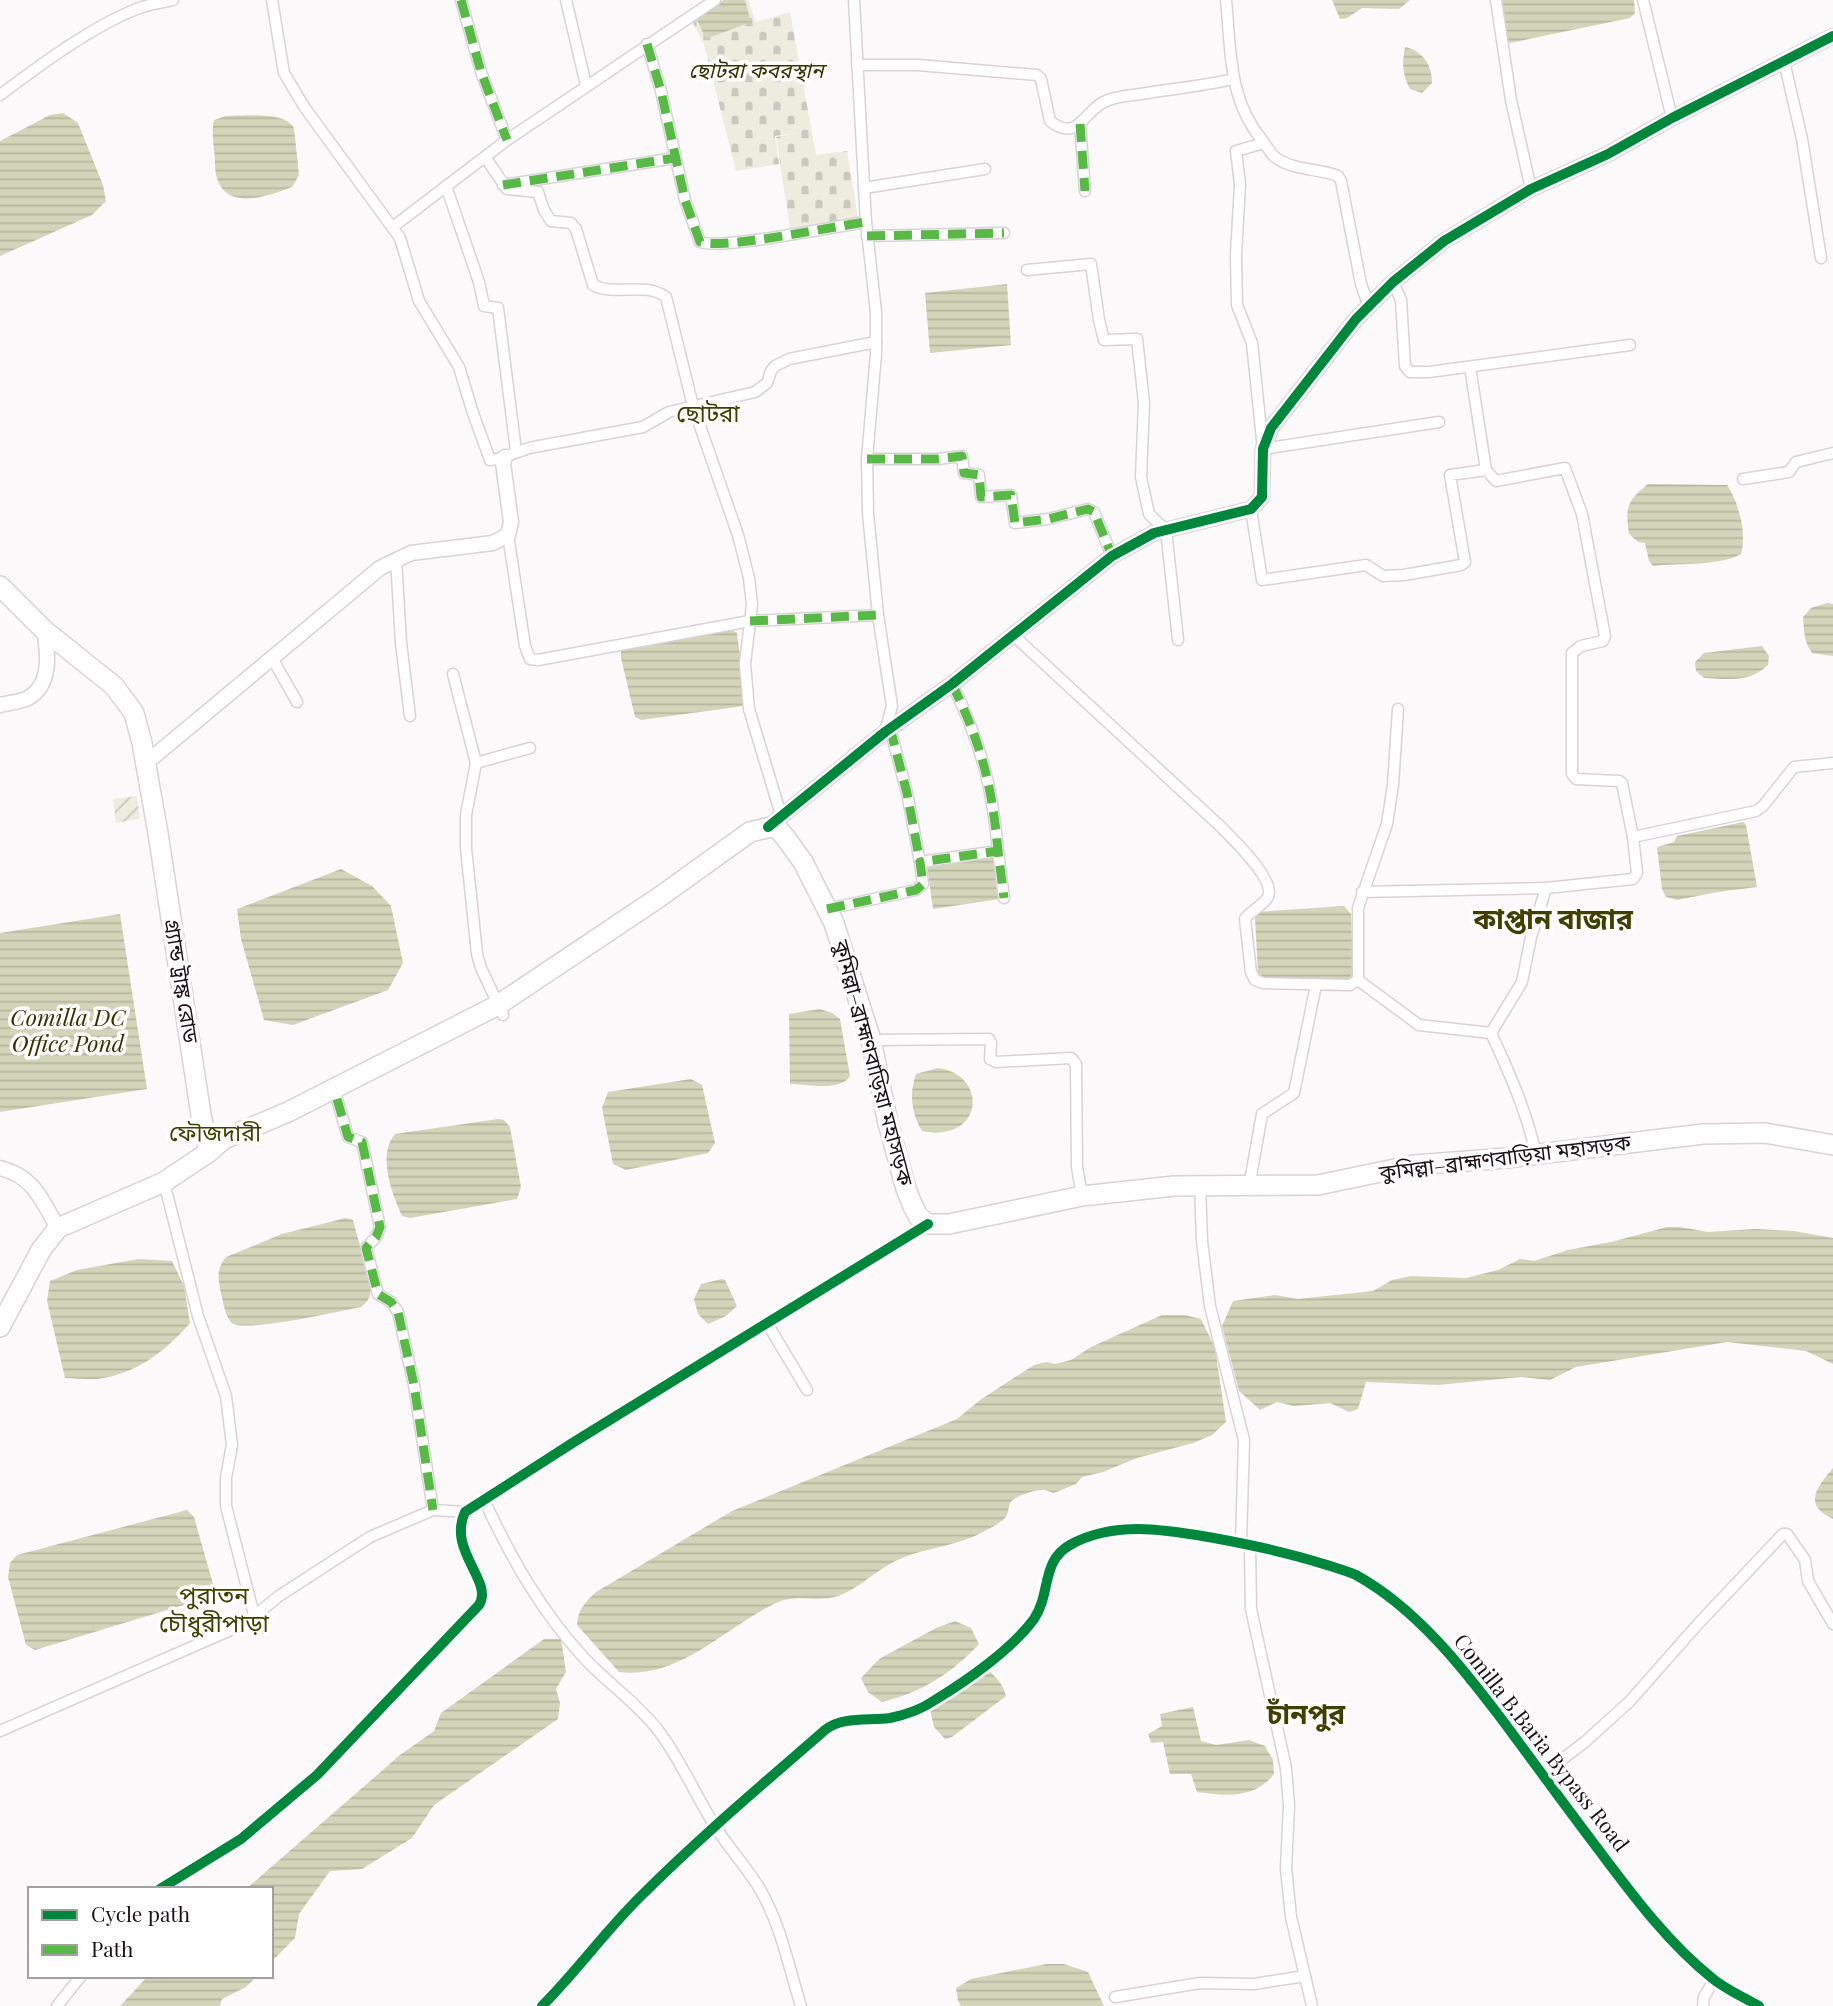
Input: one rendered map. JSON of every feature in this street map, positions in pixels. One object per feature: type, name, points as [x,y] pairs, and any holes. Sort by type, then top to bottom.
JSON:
[{"type":"highway","name":"গ্র্যান্ড ট্রাঙ্ক রোড","points":[[0,586],[44,630],[122,693],[134,713],[146,764],[209,1152]]},
{"type":"highway","points":[[209,1152],[229,1149],[337,1099],[500,1010],[700,876],[757,842],[775,821]]},
{"type":"highway","name":"কুমিল্লা–ব্রাহ্মণবাড়িয়া মহাসড়ক","points":[[775,821],[777,828],[803,862],[827,909],[852,974],[871,1040],[888,1123],[906,1189],[918,1216],[928,1224],[949,1224],[1083,1196],[1200,1185],[1318,1185],[1415,1165],[1536,1155],[1703,1134],[1765,1133],[1833,1145]]},
{"type":"highway","points":[[0,1327],[41,1250],[58,1228],[164,1182],[225,1139],[288,1112],[500,1010]]},
{"type":"street","points":[[0,96],[47,61],[142,4],[173,0]]},
{"type":"street","points":[[272,0],[284,73],[304,108],[394,226],[419,301],[459,367],[471,410],[490,460],[506,484]]},
{"type":"street","points":[[461,0],[481,72],[507,140]]},
{"type":"street","points":[[566,0],[586,86]]},
{"type":"street","points":[[394,226],[507,140],[715,0]]},
{"type":"street","points":[[827,909],[916,890],[923,884],[907,793],[888,730],[892,706],[877,615],[868,513],[867,459],[877,342],[866,222],[854,0]]},
{"type":"street","points":[[1226,0],[1233,79],[1244,115],[1276,157],[1291,164],[1338,176],[1361,284],[1369,307]]},
{"type":"street","points":[[1496,0],[1511,100],[1531,189]]},
{"type":"street","points":[[1643,0],[1672,118]]},
{"type":"street","points":[[1263,449],[1271,428],[1283,410],[1369,307],[1394,282],[1444,242],[1531,189],[1608,154],[1672,118],[1833,36]]},
{"type":"street","points":[[647,44],[662,91],[675,158],[693,228],[702,243],[732,242],[866,222]]},
{"type":"street","points":[[1784,61],[1802,139],[1821,258]]},
{"type":"street","points":[[857,65],[918,65],[1037,75],[1041,79],[1050,121],[1065,128],[1074,128],[1096,107],[1115,98],[1233,79]]},
{"type":"street","points":[[1080,124],[1084,191]]},
{"type":"street","points":[[485,157],[503,186],[514,192],[538,192],[551,221],[571,223],[576,229],[593,285],[603,290],[658,291],[666,297],[693,406],[738,535],[752,593],[746,664],[749,709],[775,821],[1112,556],[1143,538],[1166,530],[1251,509],[1262,497],[1263,449],[1252,343],[1237,305],[1236,255],[1240,184],[1236,150],[1264,143]]},
{"type":"street","points":[[503,186],[675,158]]},
{"type":"street","points":[[864,188],[985,169]]},
{"type":"street","points":[[446,186],[479,282],[484,306],[498,308],[511,454],[503,463],[511,522],[508,535],[525,646],[530,659],[538,660],[750,621],[877,615]]},
{"type":"street","points":[[867,236],[1004,233]]},
{"type":"street","points":[[1027,270],[1091,264],[1098,320],[1104,340],[1137,339],[1144,403],[1141,477],[1149,514],[1166,530],[1178,639]]},
{"type":"street","points":[[1394,282],[1401,300],[1403,354],[1410,372],[1470,367],[1630,345]]},
{"type":"street","points":[[490,460],[643,427],[664,413],[755,392],[767,383],[775,366],[789,359],[877,342]]},
{"type":"street","points":[[1362,892],[1546,888],[1633,879],[1637,873],[1622,783],[1576,779],[1573,774],[1572,653],[1581,646],[1603,641],[1605,636],[1582,514],[1565,468],[1496,481],[1486,470],[1470,367]]},
{"type":"street","points":[[1263,449],[1439,422]]},
{"type":"street","points":[[1742,479],[1789,472],[1796,462],[1833,453]]},
{"type":"street","points":[[867,459],[937,459],[962,456],[964,473],[979,475],[981,497],[1011,495],[1015,523],[1048,519],[1088,509],[1094,512],[1112,556]]},
{"type":"street","points":[[1251,509],[1262,580],[1366,565],[1383,576],[1404,575],[1461,565],[1465,562],[1450,475],[1486,470]]},
{"type":"street","points":[[146,764],[380,568],[411,553],[492,543],[508,535]]},
{"type":"street","points":[[396,559],[401,643],[410,716]]},
{"type":"street","points":[[0,705],[30,697],[39,688],[47,663],[44,630]]},
{"type":"street","points":[[1013,635],[1244,850],[1270,889],[1268,897],[1245,919],[1251,972],[1255,980],[1258,983],[1316,985],[1350,985],[1358,980]]},
{"type":"street","points":[[272,657],[297,702]]},
{"type":"street","points":[[453,674],[477,763],[467,798],[466,848],[477,954],[500,1010]]},
{"type":"street","points":[[952,684],[968,716],[987,771],[1004,898]]},
{"type":"street","points":[[892,706],[912,712]]},
{"type":"street","points":[[1358,980],[1358,908],[1387,824],[1393,785],[1398,709]]},
{"type":"street","points":[[477,763],[530,748]]},
{"type":"street","points":[[1633,837],[1756,811],[1794,767],[1833,763]]},
{"type":"street","points":[[920,862],[998,851]]},
{"type":"street","points":[[1490,1033],[1522,982],[1531,937],[1546,888]]},
{"type":"street","points":[[1358,980],[1419,1025],[1490,1033]]},
{"type":"street","points":[[1249,1187],[1262,1114],[1294,1093],[1316,985]]},
{"type":"street","points":[[1490,1033],[1514,1084],[1536,1155]]},
{"type":"street","points":[[871,1040],[989,1039],[990,1059],[996,1062],[1071,1058],[1076,1064],[1076,1167],[1083,1196]]},
{"type":"street","points":[[337,1099],[348,1137],[362,1142],[367,1162],[380,1227],[376,1237],[366,1248],[378,1294],[391,1301],[398,1312],[414,1385],[433,1510]]},
{"type":"street","points":[[0,1168],[13,1171],[32,1184],[58,1228]]},
{"type":"street","points":[[164,1182],[198,1316],[226,1396],[232,1445],[226,1478],[226,1506],[254,1615]]},
{"type":"street","points":[[1200,1185],[1202,1241],[1210,1306],[1244,1440],[1246,1544],[1251,1609],[1286,1768],[1289,1806],[1286,1868],[1291,1917],[1312,2006]]},
{"type":"street","points":[[0,1731],[233,1629],[370,1537],[433,1510],[465,1512],[928,1224]]},
{"type":"street","points":[[767,1323],[807,1390]]},
{"type":"street","points":[[484,1500],[527,1584],[587,1661],[658,1729],[678,1759],[715,1827],[761,1891],[776,1925],[801,2006]]},
{"type":"street","points":[[163,1887],[241,1839],[317,1775],[479,1605],[483,1599],[483,1591],[467,1558],[460,1533],[465,1512]]},
{"type":"street","name":"Comilla B.Baria Bypass Road","points":[[542,2006],[573,1975],[640,1897],[831,1725],[890,1718],[922,1708],[935,1700],[1016,1642],[1039,1611],[1046,1577],[1057,1554],[1103,1532],[1135,1528],[1166,1530],[1286,1552],[1355,1575],[1405,1611],[1455,1661],[1635,1898],[1686,1954],[1714,1980],[1759,2006]]},
{"type":"street","points":[[1542,1775],[1586,1741],[1630,1701],[1783,1534],[1787,1534],[1805,1560],[1808,1581],[1833,1625]]},
{"type":"street","points":[[1115,1997],[1200,1983],[1255,1984],[1305,1976]]},
{"type":"street","points":[[57,2006],[79,1978]]},
{"type":"street","points":[[1703,2006],[1704,1997],[1714,1980]]},
{"type":"green space","name":"ছোটরা কবরস্থান","points":[[724,0],[748,0],[756,22],[790,12],[816,155],[847,151],[858,218],[790,228],[776,137],[796,133],[775,136],[779,164],[736,171],[704,45],[692,21]]},
{"type":"green space","points":[[137,796],[140,819],[116,823],[113,799]]},
{"type":"water","points":[[724,0],[745,0],[751,22],[706,39],[696,18]]},
{"type":"water","points":[[1332,0],[1410,0],[1399,9],[1362,8],[1347,18],[1340,19]]},
{"type":"water","points":[[1499,0],[1634,0],[1635,13],[1630,18],[1510,43],[1506,39]]},
{"type":"water","points":[[1405,47],[1421,55],[1430,70],[1432,83],[1422,93],[1410,89],[1405,78]]},
{"type":"water","points":[[63,113],[78,123],[103,185],[106,201],[92,215],[0,256],[0,141],[50,115]]},
{"type":"water","points":[[226,116],[273,117],[282,119],[294,128],[299,175],[292,187],[251,198],[231,196],[223,190],[216,173],[213,130],[214,120]]},
{"type":"water","points":[[1007,284],[1011,345],[930,353],[925,293]]},
{"type":"water","points":[[1648,484],[1727,485],[1741,519],[1741,554],[1723,561],[1653,566],[1649,561],[1645,543],[1638,542],[1629,534],[1627,517],[1632,500]]},
{"type":"water","points":[[1833,604],[1833,656],[1812,653],[1804,632],[1803,617],[1811,608]]},
{"type":"water","points":[[732,630],[737,633],[746,702],[744,706],[641,720],[635,717],[621,650]]},
{"type":"water","points":[[1762,646],[1769,656],[1768,665],[1753,675],[1738,679],[1704,678],[1696,671],[1695,662],[1704,653]]},
{"type":"water","points":[[1743,822],[1746,825],[1757,887],[1677,900],[1666,897],[1662,889],[1657,847],[1674,842],[1677,836]]},
{"type":"water","points":[[993,856],[1000,899],[933,909],[927,866]]},
{"type":"water","points":[[341,869],[372,886],[391,906],[403,963],[388,990],[293,1025],[264,1020],[241,939],[237,909]]},
{"type":"water","points":[[1344,906],[1351,914],[1353,972],[1349,980],[1263,977],[1258,973],[1257,912]]},
{"type":"water","name":"Comilla DC Office Pond","points":[[120,914],[147,1089],[0,1112],[0,933]]},
{"type":"water","points":[[820,1009],[840,1019],[850,1076],[831,1086],[790,1084],[789,1014]]},
{"type":"water","points":[[938,1068],[954,1073],[966,1082],[972,1094],[972,1107],[968,1118],[958,1127],[943,1132],[922,1131],[913,1110],[914,1081],[916,1074]]},
{"type":"water","points":[[691,1079],[702,1085],[715,1143],[708,1153],[626,1170],[613,1164],[602,1108],[608,1092]]},
{"type":"water","points":[[504,1120],[510,1127],[521,1187],[517,1199],[410,1218],[402,1216],[388,1175],[387,1153],[395,1134]]},
{"type":"water","points":[[346,1218],[353,1220],[371,1286],[371,1293],[364,1305],[273,1323],[232,1323],[225,1309],[219,1278],[219,1270],[226,1257],[282,1234]]},
{"type":"water","points":[[1667,1227],[1708,1232],[1755,1229],[1794,1231],[1833,1238],[1833,1364],[1806,1351],[1727,1342],[1576,1367],[1550,1380],[1521,1377],[1438,1385],[1366,1382],[1358,1409],[1349,1412],[1330,1403],[1294,1406],[1277,1402],[1260,1410],[1239,1391],[1222,1326],[1233,1301],[1275,1295],[1298,1299],[1373,1291],[1392,1280],[1411,1276],[1466,1278],[1498,1270],[1520,1259],[1534,1261],[1568,1250]]},
{"type":"water","points":[[138,1259],[172,1261],[184,1286],[190,1323],[160,1352],[125,1372],[98,1379],[65,1378],[47,1301],[50,1281],[77,1270]]},
{"type":"water","points":[[725,1280],[737,1306],[726,1316],[708,1324],[698,1314],[694,1299],[701,1284]]},
{"type":"water","points":[[1162,1315],[1185,1315],[1201,1319],[1215,1348],[1226,1422],[1212,1435],[1082,1477],[1076,1484],[1054,1493],[1041,1490],[1021,1496],[1012,1500],[1005,1518],[983,1532],[902,1558],[838,1596],[792,1599],[776,1603],[702,1649],[663,1668],[619,1672],[577,1625],[583,1607],[596,1592],[732,1511],[957,1419],[980,1400],[1034,1365],[1071,1360],[1091,1347]]},
{"type":"water","points":[[1833,1468],[1833,1519],[1818,1508],[1815,1495]]},
{"type":"water","points":[[187,1510],[194,1517],[215,1591],[210,1597],[35,1650],[26,1645],[8,1577],[10,1563],[17,1555]]},
{"type":"water","points":[[955,1621],[971,1628],[979,1644],[947,1673],[910,1693],[882,1702],[868,1692],[861,1678],[879,1659],[936,1628]]},
{"type":"water","points":[[544,1639],[561,1639],[566,1672],[556,1689],[560,1703],[558,1719],[434,1805],[412,1838],[362,1869],[330,1871],[299,1914],[295,1938],[273,1960],[273,1887],[248,1887],[400,1755],[434,1731],[441,1713]]},
{"type":"water","points":[[987,1669],[999,1681],[1006,1696],[952,1737],[945,1739],[934,1727],[930,1710]]},
{"type":"water","points":[[1193,1707],[1201,1741],[1216,1745],[1249,1740],[1265,1746],[1273,1760],[1274,1774],[1258,1788],[1229,1795],[1197,1792],[1191,1774],[1170,1774],[1163,1742],[1151,1743],[1148,1734],[1162,1726],[1160,1714]]},
{"type":"water","points":[[1046,1964],[1064,1964],[1088,1972],[1104,2006],[961,2006],[958,2001],[956,1988],[971,1979]]},
{"type":"water","points":[[146,1978],[255,1978],[246,1987],[222,1999],[220,2006],[120,2006]]},
{"type":"marked path","points":[[461,0],[481,72],[507,140]]},
{"type":"marked path","points":[[647,44],[661,91],[685,200],[700,242],[731,243],[866,222]]},
{"type":"marked path","points":[[1080,124],[1085,191]]},
{"type":"marked path","points":[[503,185],[675,158]]},
{"type":"marked path","points":[[867,236],[1004,233]]},
{"type":"marked path","points":[[867,459],[938,459],[962,456],[964,473],[979,475],[981,497],[1011,495],[1015,523],[1048,519],[1088,509],[1094,512],[1112,556]]},
{"type":"marked path","points":[[750,621],[878,615]]},
{"type":"marked path","points":[[952,684],[971,726],[984,765],[998,851]]},
{"type":"marked path","points":[[890,728],[907,793],[920,862]]},
{"type":"marked path","points":[[827,909],[916,890],[923,884],[920,862],[998,851],[1004,898]]},
{"type":"marked path","points":[[337,1099],[348,1137],[362,1142],[380,1227],[376,1237],[366,1248],[378,1294],[391,1302],[398,1312],[414,1385],[433,1510]]},
{"type":"cycle path","points":[[768,827],[885,732],[952,684],[1112,556],[1154,533],[1251,509],[1262,497],[1263,449],[1271,428],[1356,319],[1393,282],[1444,241],[1531,189],[1608,154],[1672,118],[1833,36]]},
{"type":"cycle path","points":[[163,1887],[241,1839],[317,1775],[479,1605],[481,1586],[462,1540],[461,1526],[465,1512],[928,1224]]},
{"type":"cycle path","points":[[542,2006],[629,1908],[664,1873],[825,1730],[848,1721],[902,1715],[925,1706],[948,1692],[1002,1653],[1034,1619],[1043,1599],[1050,1569],[1061,1552],[1087,1537],[1105,1532],[1141,1529],[1214,1538],[1313,1561],[1356,1575],[1399,1604],[1437,1640],[1472,1680],[1624,1883],[1665,1933],[1717,1982],[1759,2006]]},
{"type":"district","name":"ছোটরা","points":[[708,414]]},
{"type":"district","name":"কাপ্তান বাজার","points":[[1553,919]]},
{"type":"district","name":"ফৌজদারী","points":[[215,1133]]},
{"type":"district","name":"পুরাতন চৌধুরীপাড়া","points":[[214,1610]]},
{"type":"district","name":"চাঁনপুর","points":[[1306,1714]]}]
